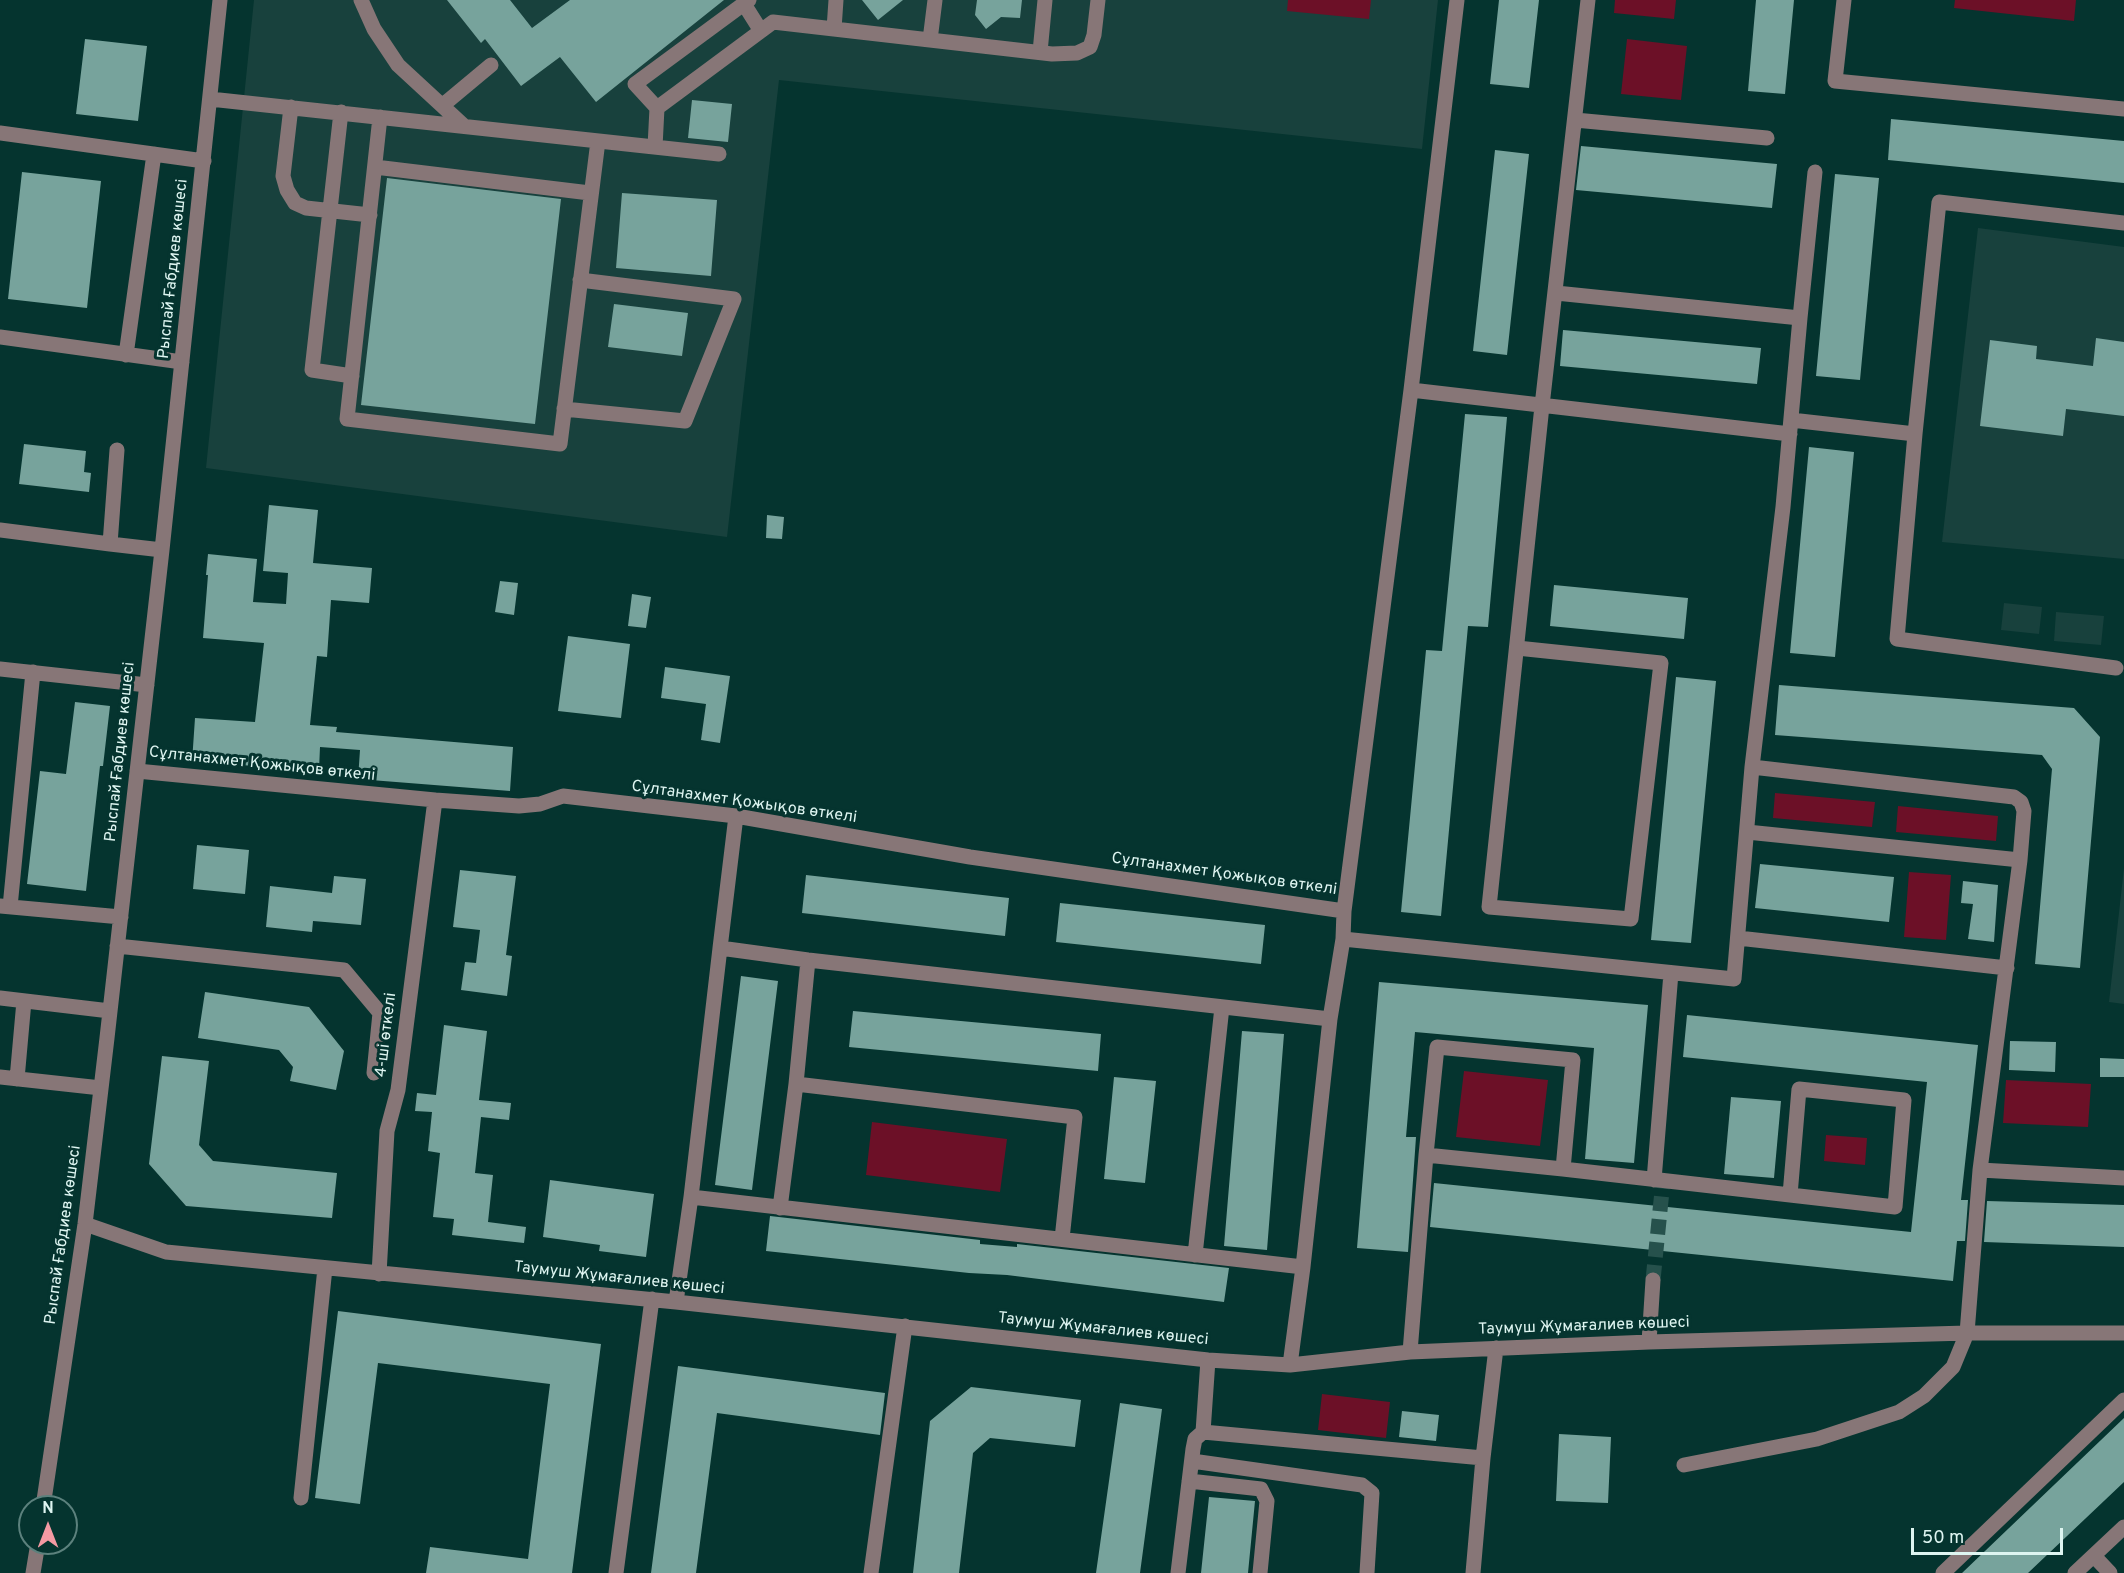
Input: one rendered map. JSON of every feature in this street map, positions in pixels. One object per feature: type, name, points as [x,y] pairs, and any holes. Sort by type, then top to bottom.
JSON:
[{"type":"street","name":"Рыспай Ғабдиев көшесі","points":[[45,1495],[85,1224],[101,1088],[162,550],[220,0]]},
{"type":"street","points":[[361,0],[374,29],[398,65],[463,125]]},
{"type":"street","points":[[834,29],[836,0]]},
{"type":"street","points":[[930,40],[935,0]]},
{"type":"street","points":[[1040,52],[1045,0]]},
{"type":"street","points":[[657,108],[773,22],[1040,52],[1077,53],[1090,47],[1094,35],[1098,0]]},
{"type":"street","points":[[1290,1365],[1330,1019],[1412,390],[1457,0]]},
{"type":"street","points":[[1517,648],[1661,663],[1631,919],[1489,907],[1542,406],[1588,0]]},
{"type":"street","points":[[1844,0],[1835,81],[2124,109]]},
{"type":"street","points":[[655,147],[657,108],[635,84],[747,2],[761,31]]},
{"type":"street","points":[[443,105],[491,64]]},
{"type":"street","points":[[210,99],[719,154]]},
{"type":"street","points":[[291,107],[283,176],[286,190],[295,203],[306,208],[369,215]]},
{"type":"street","points":[[341,112],[312,370],[352,376]]},
{"type":"street","points":[[380,117],[347,419],[560,444],[598,141]]},
{"type":"street","points":[[1575,120],[1767,138]]},
{"type":"street","points":[[0,133],[204,161]]},
{"type":"street","points":[[126,355],[154,154]]},
{"type":"street","points":[[375,166],[590,193]]},
{"type":"street","points":[[1342,939],[1734,979],[1752,767],[1791,427],[1815,172]]},
{"type":"street","points":[[2116,668],[1898,639],[1915,434],[1939,202],[2124,223]]},
{"type":"street","points":[[564,409],[685,421],[734,298],[580,280]]},
{"type":"street","points":[[1556,293],[1800,318]]},
{"type":"street","points":[[0,337],[182,363]]},
{"type":"street","points":[[1412,390],[1542,406],[1791,427],[1915,434]]},
{"type":"street","points":[[110,544],[117,450]]},
{"type":"street","points":[[0,530],[162,550]]},
{"type":"street","points":[[0,669],[147,685]]},
{"type":"street","points":[[33,672],[5,906],[121,917]]},
{"type":"street","points":[[1684,1465],[1817,1439],[1899,1412],[1924,1396],[1953,1367],[1967,1333],[1980,1170],[2020,860],[2024,811],[2021,802],[2014,796],[1752,767]]},
{"type":"street","name":"Сұлтанахмет Қожықов өткелі","points":[[137,771],[519,806],[540,804],[563,795],[736,816],[970,857],[1344,911]]},
{"type":"street","name":"4-ші өткелі","points":[[379,1274],[387,1131],[398,1090],[435,800]]},
{"type":"street","points":[[676,1302],[691,1197],[736,816]]},
{"type":"street","points":[[1747,832],[2020,860]]},
{"type":"street","points":[[1738,938],[2007,968]]},
{"type":"street","points":[[117,946],[344,970],[380,1013],[374,1073]]},
{"type":"street","points":[[720,948],[1330,1019]]},
{"type":"street","points":[[780,1208],[796,1084],[808,960]]},
{"type":"street","points":[[1654,1180],[1671,973]]},
{"type":"street","points":[[0,998],[110,1011]]},
{"type":"street","points":[[17,1079],[24,1001]]},
{"type":"street","points":[[1195,1255],[1222,1007]]},
{"type":"street","points":[[1410,1352],[1437,1047],[1573,1060],[1563,1169]]},
{"type":"street","points":[[0,1077],[101,1088]]},
{"type":"street","points":[[796,1084],[1074,1117],[1062,1239]]},
{"type":"street","points":[[1426,1155],[1895,1207],[1904,1100],[1799,1089],[1790,1195]]},
{"type":"street","points":[[1980,1170],[2124,1178]]},
{"type":"street","points":[[691,1197],[1303,1267]]},
{"type":"street","name":"Таумуш Жұмағалиев көшесі","points":[[85,1224],[166,1252],[652,1299],[1208,1360],[1290,1365],[1410,1352],[1649,1342],[1967,1333],[2124,1333]]},
{"type":"street","points":[[301,1498],[325,1268]]},
{"type":"street","points":[[1649,1342],[1653,1280]]},
{"type":"street","points":[[616,1573],[652,1299]]},
{"type":"street","points":[[871,1573],[905,1326]]},
{"type":"street","points":[[1473,1573],[1496,1348]]},
{"type":"street","points":[[1178,1573],[1195,1439],[1203,1432],[1208,1360]]},
{"type":"street","points":[[1943,1573],[2124,1400]]},
{"type":"street","points":[[1203,1432],[1483,1458]]},
{"type":"street","points":[[1192,1461],[1362,1485],[1372,1494],[1366,1573]]},
{"type":"street","points":[[1190,1481],[1261,1490],[1267,1501],[1260,1573]]},
{"type":"street","points":[[2076,1573],[2124,1527]]},
{"type":"street","points":[[33,1573],[36,1555]]},
{"type":"street","points":[[2094,1556],[2110,1573]]},
{"type":"shaded area","points":[[254,0],[1438,0],[1422,149],[779,80],[727,537],[206,468]]},
{"type":"shaded area","points":[[1288,0],[1371,0],[1369,19],[1287,11]]},
{"type":"shaded area","points":[[1615,0],[1676,0],[1674,19],[1614,13]]},
{"type":"shaded area","points":[[1955,0],[2076,0],[2074,21],[1954,8]]},
{"type":"shaded area","points":[[1627,39],[1687,46],[1681,100],[1621,94]]},
{"type":"shaded area","points":[[1978,228],[2124,247],[2124,559],[1942,542]]},
{"type":"shaded area","points":[[2004,603],[2042,607],[2039,634],[2001,630]]},
{"type":"shaded area","points":[[2056,612],[2104,616],[2101,645],[2054,641]]},
{"type":"shaded area","points":[[1775,793],[1875,802],[1872,827],[1773,818]]},
{"type":"shaded area","points":[[1898,806],[1998,816],[1996,841],[1896,832]]},
{"type":"shaded area","points":[[2124,868],[2124,1004],[2109,1002]]},
{"type":"shaded area","points":[[1909,872],[1951,875],[1946,940],[1904,937]]},
{"type":"shaded area","points":[[1464,1071],[1548,1080],[1540,1146],[1456,1137]]},
{"type":"shaded area","points":[[2006,1080],[2091,1084],[2088,1127],[2003,1123]]},
{"type":"shaded area","points":[[872,1122],[1007,1139],[1000,1192],[866,1175]]},
{"type":"shaded area","points":[[1826,1135],[1867,1138],[1865,1165],[1824,1161]]},
{"type":"shaded area","points":[[1322,1394],[1390,1402],[1386,1438],[1318,1430]]},
{"type":"building","points":[[447,0],[510,0],[532,28],[570,0],[724,0],[596,102],[560,57],[521,86],[485,39],[481,43]]},
{"type":"building","points":[[862,0],[903,0],[878,20]]},
{"type":"building","points":[[977,0],[1022,0],[1020,18],[1001,17],[986,29],[975,15]]},
{"type":"building","points":[[1499,0],[1539,0],[1529,88],[1490,84]]},
{"type":"building","points":[[1756,0],[1794,0],[1785,94],[1748,91]]},
{"type":"building","points":[[85,39],[147,46],[138,121],[76,114]]},
{"type":"building","points":[[692,100],[732,104],[728,142],[688,138]]},
{"type":"building","points":[[1891,119],[2124,141],[2124,183],[1888,160]]},
{"type":"building","points":[[1581,146],[1777,164],[1772,208],[1576,190]]},
{"type":"building","points":[[1495,150],[1529,154],[1507,355],[1473,351]]},
{"type":"building","points":[[22,172],[101,181],[87,308],[8,299]]},
{"type":"building","points":[[1835,174],[1879,178],[1860,380],[1816,376]]},
{"type":"building","points":[[387,178],[561,199],[535,424],[361,405]]},
{"type":"building","points":[[622,193],[717,200],[711,276],[616,268]]},
{"type":"building","points":[[614,304],[688,313],[682,356],[608,347]]},
{"type":"building","points":[[1563,330],[1761,348],[1757,384],[1560,366]]},
{"type":"building","points":[[2096,338],[2124,342],[2124,416],[2066,409],[2063,436],[1980,426],[1990,340],[2037,346],[2036,359],[2093,366]]},
{"type":"building","points":[[1465,414],[1507,417],[1488,627],[1468,626],[1441,916],[1401,912],[1426,650],[1442,651]]},
{"type":"building","points":[[24,444],[86,451],[84,472],[91,473],[89,492],[19,484]]},
{"type":"building","points":[[1809,447],[1854,452],[1835,657],[1790,653]]},
{"type":"building","points":[[269,505],[318,510],[313,563],[372,568],[369,603],[331,600],[327,657],[317,656],[310,725],[337,727],[336,732],[513,747],[510,791],[358,779],[360,750],[320,747],[319,770],[192,762],[195,718],[255,722],[264,643],[203,638],[208,575],[206,575],[208,554],[257,559],[253,602],[286,604],[288,573],[263,571]]},
{"type":"building","points":[[767,515],[784,517],[782,539],[766,538]]},
{"type":"building","points":[[500,581],[518,583],[514,615],[495,612]]},
{"type":"building","points":[[1554,585],[1688,598],[1684,639],[1550,626]]},
{"type":"building","points":[[632,594],[651,597],[646,628],[628,626]]},
{"type":"building","points":[[568,636],[630,644],[621,718],[558,711]]},
{"type":"building","points":[[665,667],[730,676],[720,743],[701,740],[706,704],[661,698]]},
{"type":"building","points":[[1676,677],[1716,681],[1691,943],[1651,940]]},
{"type":"building","points":[[1779,685],[2074,708],[2100,737],[2080,968],[2035,964],[2052,769],[2042,755],[1775,735]]},
{"type":"building","points":[[75,702],[110,706],[103,766],[100,766],[86,891],[27,884],[40,771],[66,774]]},
{"type":"building","points":[[197,845],[249,850],[245,894],[193,889]]},
{"type":"building","points":[[1760,864],[1894,877],[1889,922],[1755,908]]},
{"type":"building","points":[[460,870],[516,876],[506,955],[512,956],[507,996],[461,990],[465,962],[476,963],[480,930],[453,927]]},
{"type":"building","points":[[806,875],[1009,898],[1005,936],[802,913]]},
{"type":"building","points":[[334,876],[366,879],[361,925],[313,921],[312,932],[266,927],[270,886],[332,893]]},
{"type":"building","points":[[1963,881],[1998,885],[1994,942],[1968,939],[1973,904],[1961,903]]},
{"type":"building","points":[[1060,903],[1265,925],[1261,964],[1056,942]]},
{"type":"building","points":[[741,976],[778,981],[752,1190],[715,1185]]},
{"type":"building","points":[[1379,982],[1648,1005],[1634,1163],[1585,1159],[1594,1048],[1415,1032],[1406,1137],[1416,1137],[1408,1252],[1357,1248]]},
{"type":"building","points":[[205,992],[309,1007],[344,1051],[336,1090],[290,1081],[293,1067],[279,1050],[198,1038]]},
{"type":"building","points":[[853,1011],[1101,1034],[1098,1071],[849,1047]]},
{"type":"building","points":[[1687,1015],[1978,1045],[1961,1200],[1968,1200],[1965,1241],[1957,1241],[1953,1281],[1430,1227],[1434,1183],[1911,1232],[1927,1082],[1683,1057]]},
{"type":"building","points":[[444,1025],[487,1031],[479,1100],[511,1103],[509,1120],[481,1117],[475,1173],[493,1175],[488,1222],[526,1227],[524,1243],[452,1235],[454,1219],[433,1217],[440,1153],[428,1151],[432,1112],[415,1111],[417,1093],[436,1095]]},
{"type":"building","points":[[1242,1031],[1284,1034],[1267,1250],[1224,1246]]},
{"type":"building","points":[[2010,1041],[2056,1042],[2055,1072],[2009,1070]]},
{"type":"building","points":[[162,1056],[209,1061],[199,1145],[213,1161],[337,1173],[332,1218],[186,1206],[149,1164]]},
{"type":"building","points":[[2100,1058],[2124,1059],[2124,1077],[2100,1077]]},
{"type":"building","points":[[1114,1077],[1156,1081],[1145,1183],[1104,1179]]},
{"type":"building","points":[[1731,1097],[1781,1101],[1774,1178],[1724,1174]]},
{"type":"building","points":[[550,1180],[654,1194],[646,1257],[599,1251],[600,1245],[543,1237]]},
{"type":"building","points":[[1987,1201],[2124,1205],[2124,1247],[1984,1242]]},
{"type":"building","points":[[770,1216],[980,1240],[980,1244],[1017,1247],[1017,1244],[1229,1268],[1224,1302],[1007,1275],[766,1251]]},
{"type":"building","points":[[338,1311],[601,1344],[572,1573],[426,1573],[430,1547],[528,1559],[550,1384],[378,1363],[360,1504],[315,1498]]},
{"type":"building","points":[[678,1366],[885,1393],[880,1435],[717,1413],[696,1573],[651,1573]]},
{"type":"building","points":[[971,1387],[1081,1400],[1075,1447],[990,1438],[973,1453],[959,1573],[913,1573],[930,1421]]},
{"type":"building","points":[[1120,1403],[1162,1409],[1140,1573],[1096,1573]]},
{"type":"building","points":[[1402,1411],[1439,1415],[1436,1441],[1399,1437]]},
{"type":"building","points":[[2124,1418],[2124,1482],[2028,1573],[1962,1573]]},
{"type":"building","points":[[1559,1434],[1611,1437],[1608,1503],[1556,1501]]},
{"type":"building","points":[[1209,1497],[1255,1501],[1248,1573],[1201,1573]]},
{"type":"tunnel","points":[[1653,1280],[1663,1181]]}]
